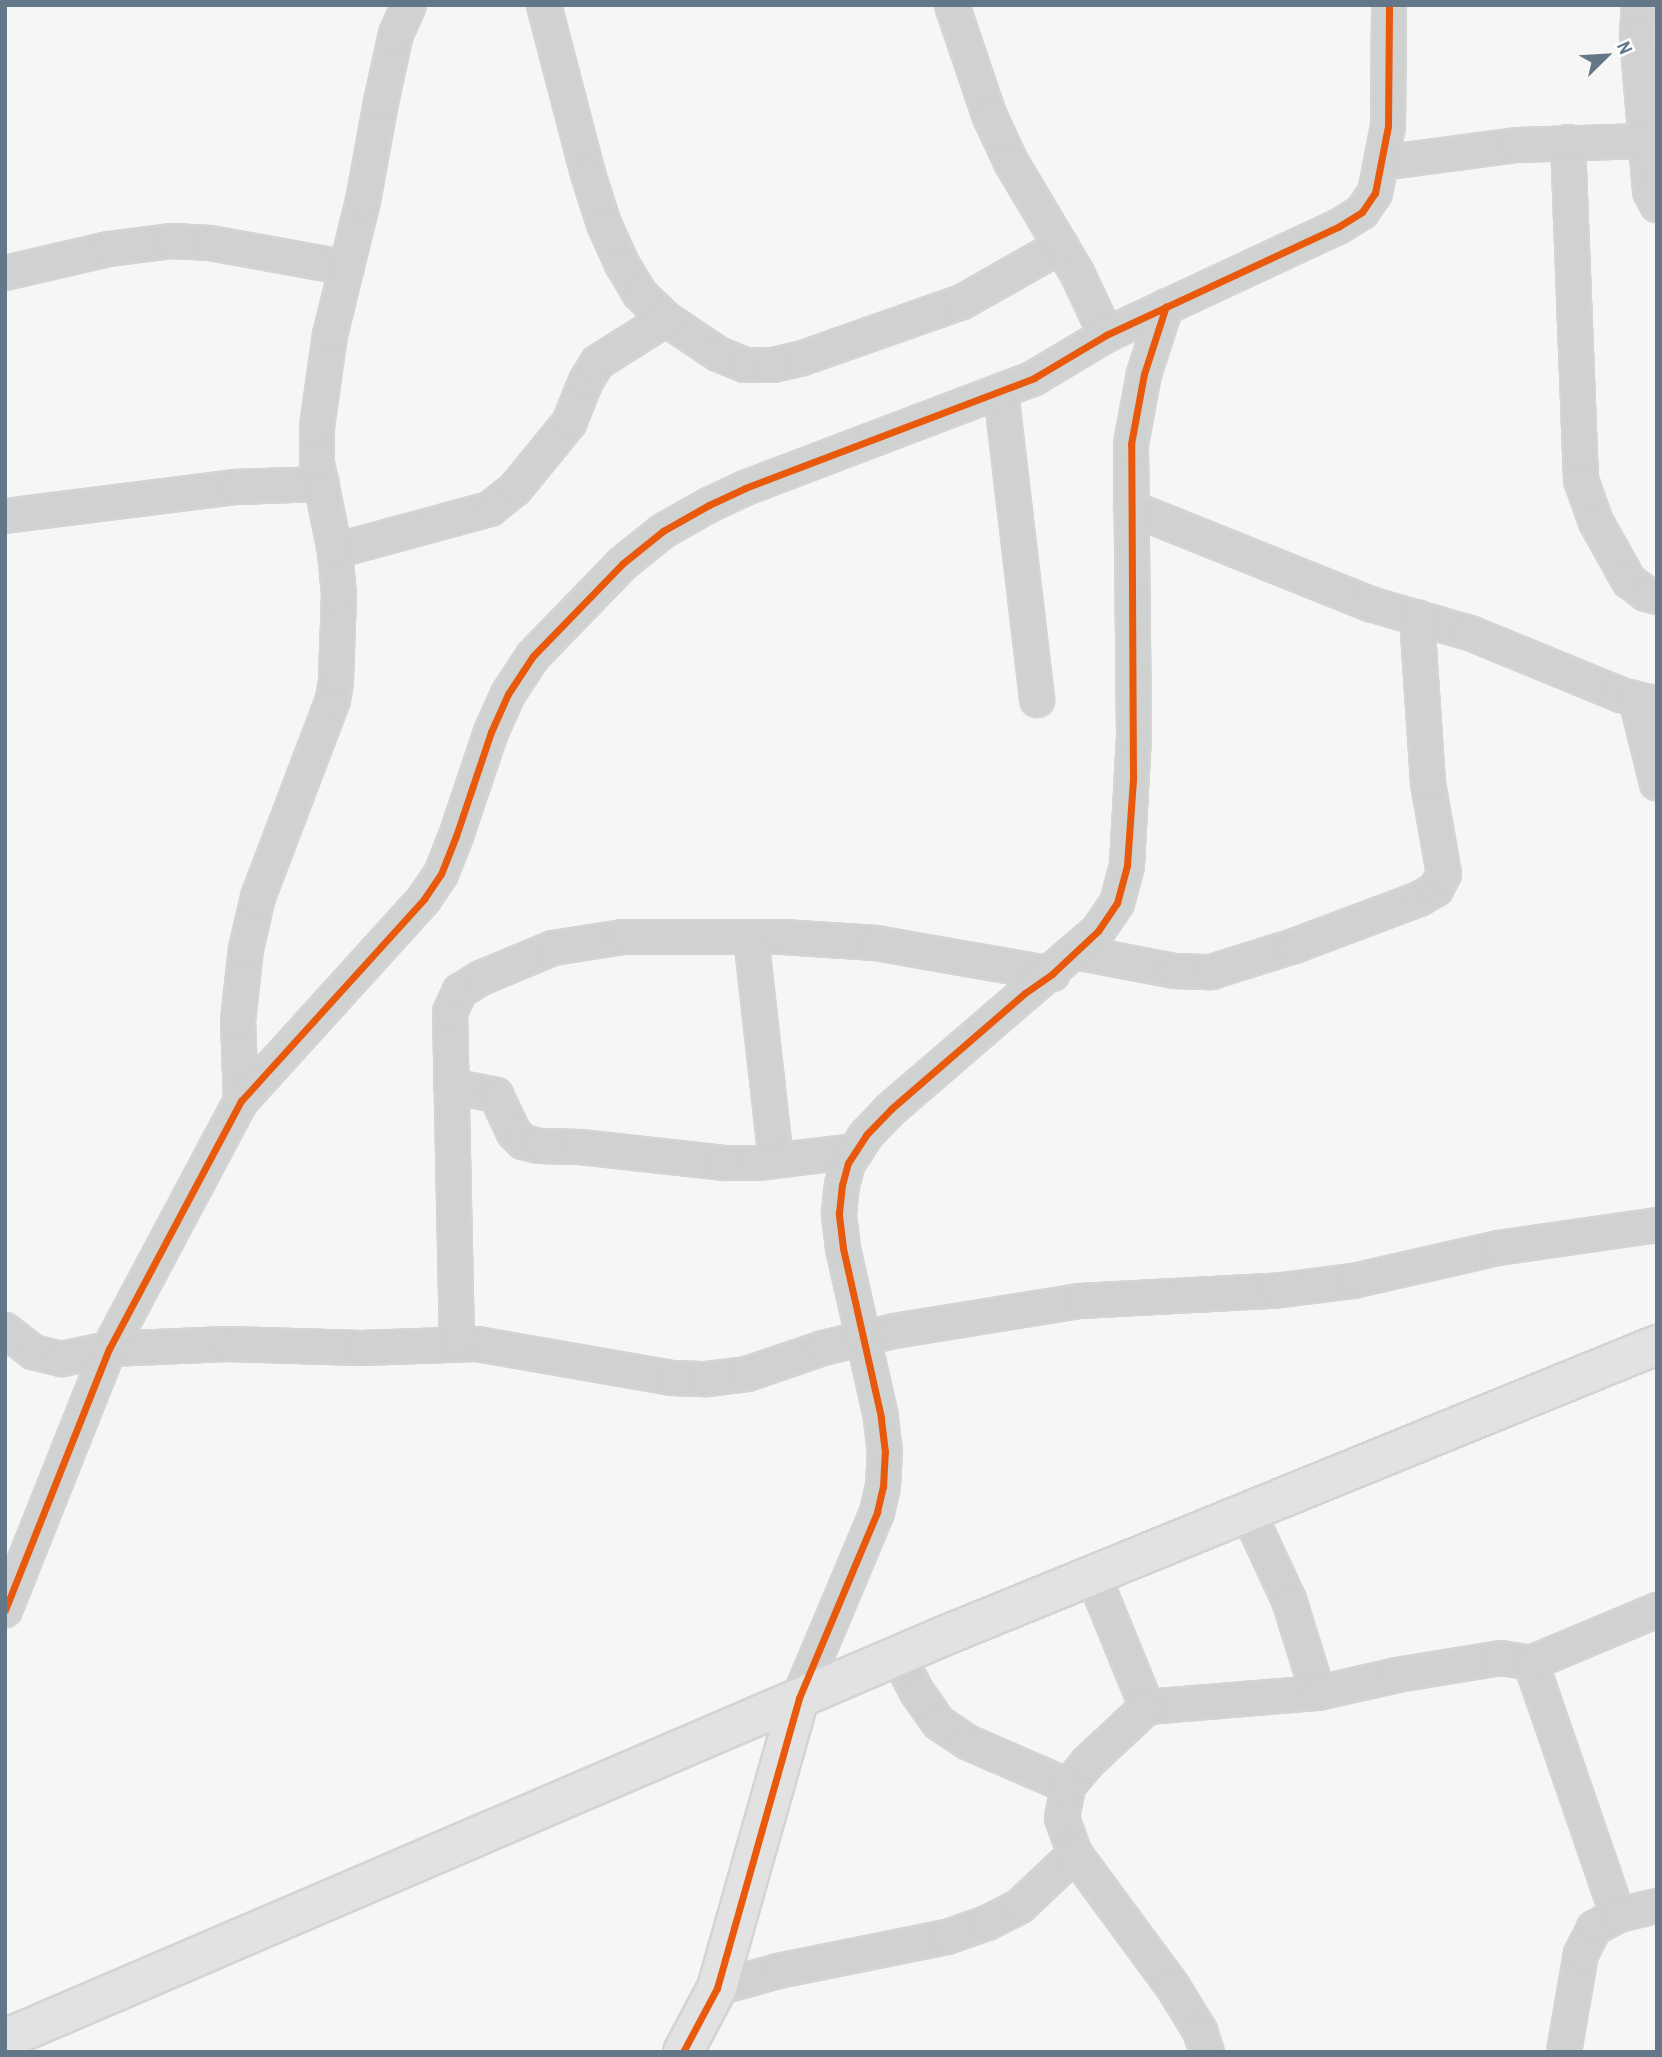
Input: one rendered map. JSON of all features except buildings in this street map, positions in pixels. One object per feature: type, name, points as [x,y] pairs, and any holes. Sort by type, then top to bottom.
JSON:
[{"type":"street","points":[[241,1101],[238,1021],[246,949],[258,897],[332,700],[336,680],[339,595],[335,551],[317,463],[317,427],[330,335],[363,201],[387,73],[396,34],[409,5]]},
{"type":"street","points":[[544,5],[604,223],[640,294],[666,319],[718,354],[745,365],[772,365],[800,359],[962,302],[1061,246]]},
{"type":"street","points":[[952,5],[990,117],[1011,162],[1093,301],[1106,335]]},
{"type":"street","points":[[5,1610],[108,1349],[241,1101],[424,899],[441,873],[491,732],[508,694],[533,656],[622,564],[663,531],[745,488],[1034,378],[1106,335],[1338,227],[1362,212],[1375,193],[1388,126],[1389,5]]},
{"type":"street","points":[[1639,5],[1636,24],[1650,191],[1657,205]]},
{"type":"street","points":[[1382,163],[1462,151],[1568,142],[1646,141]]},
{"type":"street","points":[[1568,142],[1581,480],[1596,522],[1629,581],[1646,594],[1657,597]]},
{"type":"street","points":[[5,273],[98,251],[172,241],[210,243],[347,268]]},
{"type":"street","points":[[683,2052],[717,1988],[799,1698],[877,1512],[883,1486],[885,1452],[881,1417],[843,1248],[839,1213],[848,1163],[866,1135],[914,1088],[1052,974],[1098,931],[1117,903],[1127,865],[1133,768],[1130,454],[1144,374],[1166,306]]},
{"type":"street","points":[[335,551],[490,509],[515,489],[569,423],[586,381],[598,362],[666,319]]},
{"type":"street","points":[[1001,392],[1037,701]]},
{"type":"street","points":[[5,516],[236,487],[322,484]]},
{"type":"street","points":[[1131,508],[1370,604],[1518,650],[1646,702],[1657,783]]},
{"type":"street","points":[[1075,952],[1175,971],[1210,972],[1283,950],[1419,899],[1436,889],[1444,874],[1428,783],[1417,617]]},
{"type":"street","points":[[457,1344],[450,1012],[460,991],[481,978],[553,948],[623,937],[751,937],[876,943],[1052,974]]},
{"type":"street","points":[[751,937],[755,1002],[776,1161]]},
{"type":"street","points":[[451,1086],[496,1095],[514,1133],[523,1142],[539,1146],[580,1147],[726,1163],[776,1161],[856,1151]]},
{"type":"street","points":[[5,1330],[33,1352],[62,1359],[108,1349],[228,1344],[360,1348],[477,1344],[672,1378],[707,1379],[747,1374],[863,1337],[1080,1301],[1274,1291],[1327,1285],[1498,1248],[1657,1225]]},
{"type":"street","points":[[5,2039],[898,1656],[1657,1345]]},
{"type":"street","points":[[1248,1512],[1289,1601],[1318,1693]]},
{"type":"street","points":[[1093,1576],[1147,1707]]},
{"type":"street","points":[[1207,2052],[1200,2031],[1173,1987],[1075,1854],[1062,1818],[1068,1786],[1087,1763],[1147,1707],[1318,1693],[1396,1675],[1500,1658],[1531,1663],[1657,1610]]},
{"type":"street","points":[[898,1656],[917,1692],[939,1723],[967,1741],[1068,1786]]},
{"type":"street","points":[[1531,1663],[1618,1914]]},
{"type":"street","points":[[717,1988],[778,1971],[947,1937],[987,1923],[1020,1906],[1075,1854]]},
{"type":"street","points":[[1564,2052],[1581,1954],[1594,1928],[1618,1914],[1657,1906]]},
{"type":"cycle path","points":[[5,1610],[109,1349],[241,1101],[424,899],[441,874],[491,732],[508,694],[533,656],[622,564],[663,531],[709,505],[745,488],[1034,378],[1106,335],[1338,227],[1362,212],[1375,193],[1388,126],[1389,5]]},
{"type":"cycle path","points":[[683,2052],[717,1988],[799,1698],[877,1512],[883,1487],[885,1452],[881,1417],[843,1248],[839,1213],[848,1163],[866,1135],[891,1109],[1025,993],[1052,974],[1098,931],[1117,903],[1127,865],[1133,779],[1131,444],[1144,374],[1166,306]]}]
